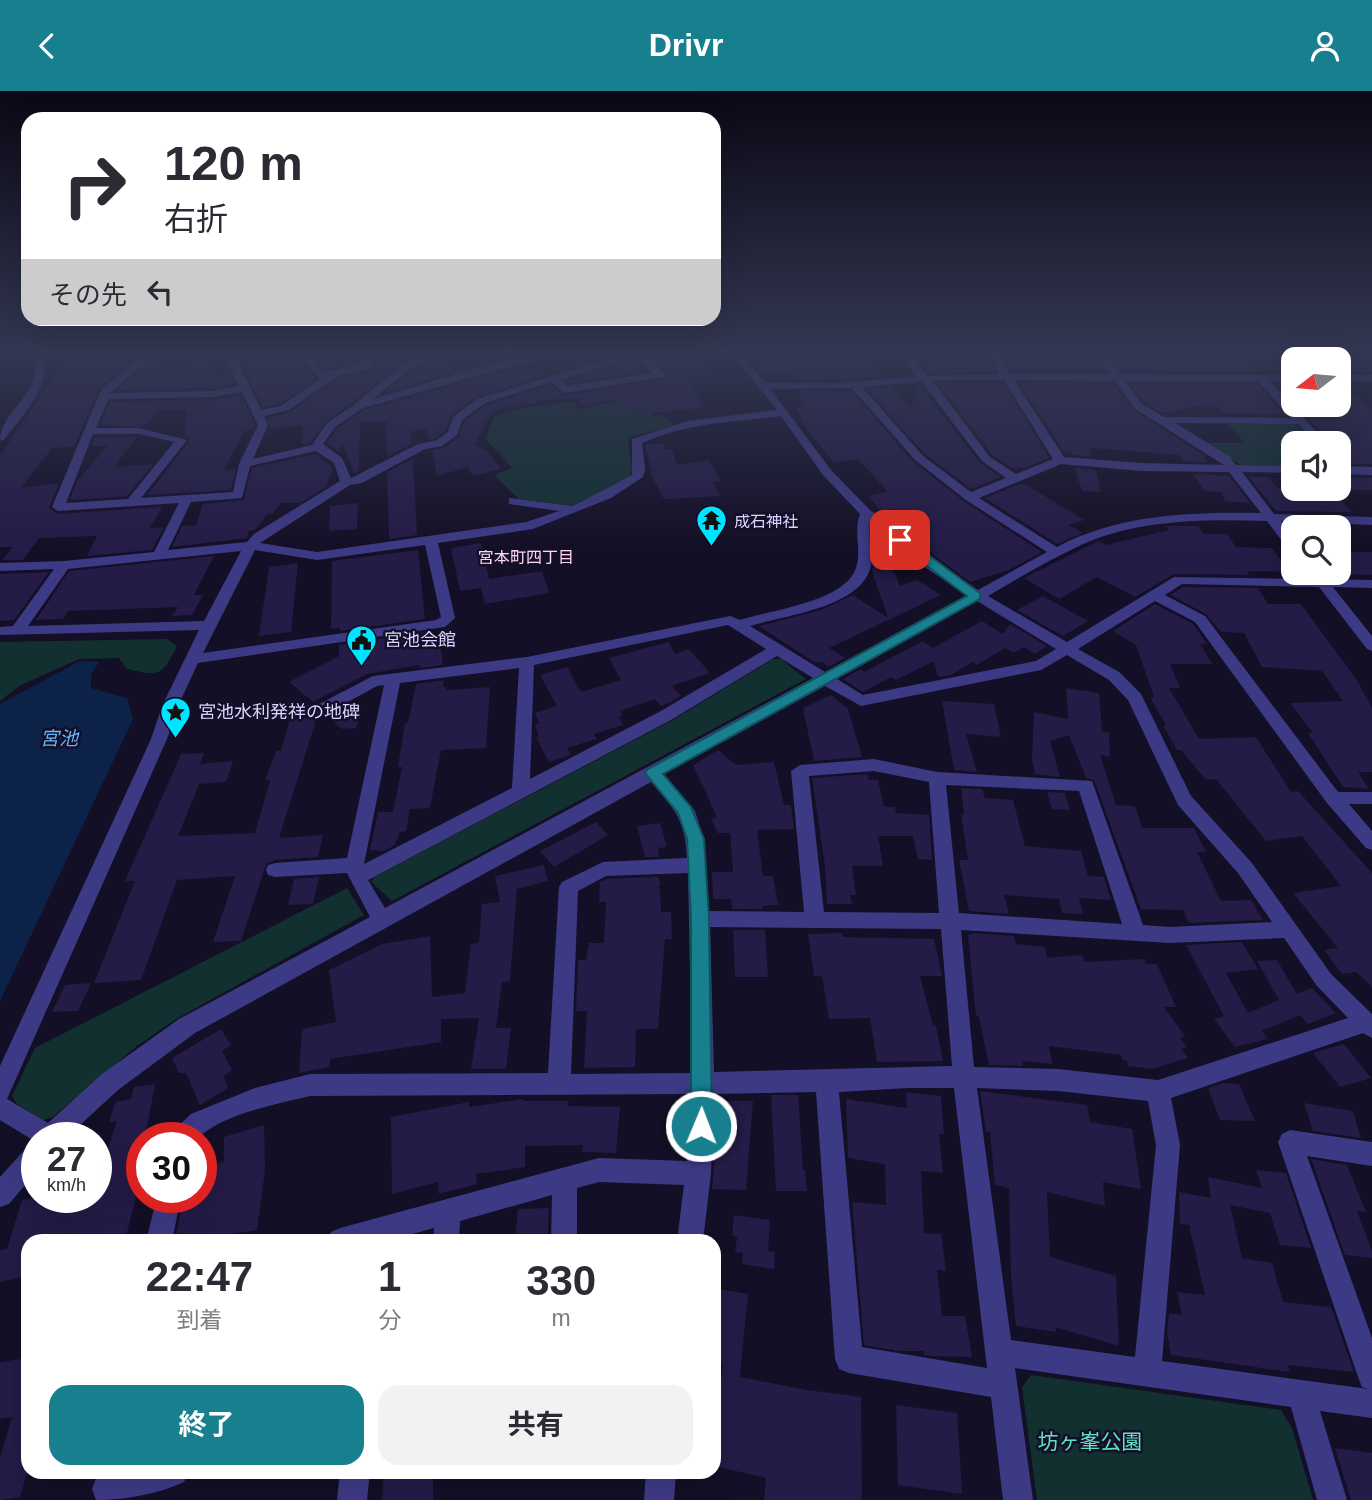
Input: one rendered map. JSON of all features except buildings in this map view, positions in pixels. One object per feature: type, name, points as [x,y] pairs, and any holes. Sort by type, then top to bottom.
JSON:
[{"type":"street","points":[[0,438],[15,416]]},
{"type":"street","points":[[95,416],[58,507],[238,495],[245,464],[262,425],[259,416]]},
{"type":"street","points":[[318,447],[317,444],[331,425],[345,416]]},
{"type":"street","points":[[0,1091],[159,739],[191,659],[251,546],[285,520],[346,482],[358,480],[422,446],[438,444],[453,433],[457,419],[461,416]]},
{"type":"street","points":[[0,567],[64,565],[251,546],[317,556],[528,526],[575,510],[637,477],[639,470],[635,441],[678,428],[759,416]]},
{"type":"street","points":[[198,1122],[255,1099],[310,1085],[527,1082],[559,1085],[702,1084],[964,1077],[1058,1080],[1158,1091],[1369,1025],[1324,980],[1245,868],[1184,800],[1130,692],[1114,676],[976,596],[931,565],[867,512],[835,481],[787,416]]},
{"type":"street","points":[[882,416],[919,458],[970,497],[1056,552]]},
{"type":"street","points":[[952,416],[986,459],[1015,479]]},
{"type":"street","points":[[1033,416],[1060,460]]},
{"type":"street","points":[[1153,416],[1225,458],[1281,531]]},
{"type":"street","points":[[1296,416],[1311,431]]},
{"type":"street","points":[[1160,420],[1301,421]]},
{"type":"street","points":[[89,431],[139,431],[181,440],[130,504]]},
{"type":"street","points":[[245,464],[318,447],[336,457],[345,468],[346,482]]},
{"type":"street","points":[[970,497],[1060,460],[1141,467],[1281,469]]},
{"type":"street","points":[[1351,470],[1372,471]]},
{"type":"street","points":[[159,555],[186,500]]},
{"type":"street","points":[[513,501],[575,510]]},
{"type":"street","points":[[740,625],[820,602],[856,582],[864,567],[861,526],[867,512]]},
{"type":"street","points":[[66,1122],[110,1082],[187,1026],[1056,552],[1097,533],[1154,520],[1184,518],[1372,521]]},
{"type":"street","points":[[191,659],[440,624],[448,618],[431,541]]},
{"type":"street","points":[[17,631],[64,565]]},
{"type":"street","points":[[262,715],[322,709],[373,681],[527,662],[730,620],[861,701],[1041,665],[1179,580],[1281,579]]},
{"type":"street","points":[[1351,582],[1372,584]]},
{"type":"street","points":[[1324,585],[1372,646]]},
{"type":"street","points":[[1155,595],[1200,619],[1333,798],[1372,843]]},
{"type":"street","points":[[0,631],[209,625]]},
{"type":"street","points":[[275,870],[356,871],[665,716],[777,649]]},
{"type":"street","points":[[521,790],[527,662]]},
{"type":"street","points":[[382,919],[356,871],[393,678]]},
{"type":"street","points":[[815,919],[800,771],[874,765],[937,778],[1086,785],[1135,932]]},
{"type":"street","points":[[653,773],[686,811],[695,839],[700,919],[702,1084],[699,1173],[691,1234]]},
{"type":"street","points":[[937,778],[964,1077],[1018,1500]]},
{"type":"street","points":[[1333,798],[1372,798]]},
{"type":"street","points":[[559,1085],[569,887],[603,869],[697,865]]},
{"type":"street","points":[[700,919],[950,921],[1170,935],[1288,930]]},
{"type":"street","points":[[827,1082],[849,1359],[1005,1385]]},
{"type":"street","points":[[1147,1372],[1168,1145],[1158,1091]]},
{"type":"street","points":[[0,1107],[25,1122]]},
{"type":"street","points":[[1372,1154],[1290,1142],[1372,1377]]},
{"type":"street","points":[[365,1234],[599,1170],[699,1173]]},
{"type":"street","points":[[0,1195],[21,1171]]},
{"type":"street","points":[[564,1234],[565,1179]]},
{"type":"street","points":[[447,1234],[449,1211]]},
{"type":"street","points":[[161,1234],[165,1213]]},
{"type":"street","points":[[1000,1352],[1372,1404]]},
{"type":"street","points":[[1301,1394],[1332,1500]]},
{"type":"street","points":[[107,1487],[143,1479]]},
{"type":"street","points":[[352,1500],[354,1479]]},
{"type":"street","points":[[659,1500],[660,1479]]},
{"type":"green space","points":[[664,416],[675,426],[633,436],[628,441],[632,471],[630,476],[574,506],[519,499],[494,475],[512,468],[485,438],[494,417]]},
{"type":"green space","points":[[1228,424],[1294,424],[1302,431],[1281,431],[1281,466],[1241,465],[1207,443],[1244,443]]},
{"type":"green space","points":[[167,639],[177,646],[167,664],[158,672],[146,673],[127,669],[119,658],[79,659],[19,686],[0,701],[0,642]]},
{"type":"green space","points":[[773,659],[781,659],[806,679],[392,901],[371,882],[374,877],[673,720]]},
{"type":"green space","points":[[347,888],[364,915],[176,1019],[137,1046],[53,1117],[43,1120],[17,1104],[12,1096],[35,1048]]},
{"type":"green space","name":"坊ヶ峯公園","points":[[1031,1375],[1281,1410],[1292,1428],[1313,1500],[1037,1500],[1022,1387]]},
{"type":"water","name":"宮池","points":[[80,661],[99,662],[91,675],[91,688],[127,698],[133,719],[0,1001],[0,704]]},
{"type":"place","name":"成石神社","points":[[711,548]]},
{"type":"place","name":"宮池会館","points":[[361,667]]},
{"type":"place","name":"宮池水利発祥の地碑","points":[[175,739]]},
{"type":"district","name":"宮本町四丁目","points":[[526,557]]},
{"type":"route","points":[[701,1126],[700,919],[695,839],[686,811],[653,773],[976,596],[900,540]]}]
